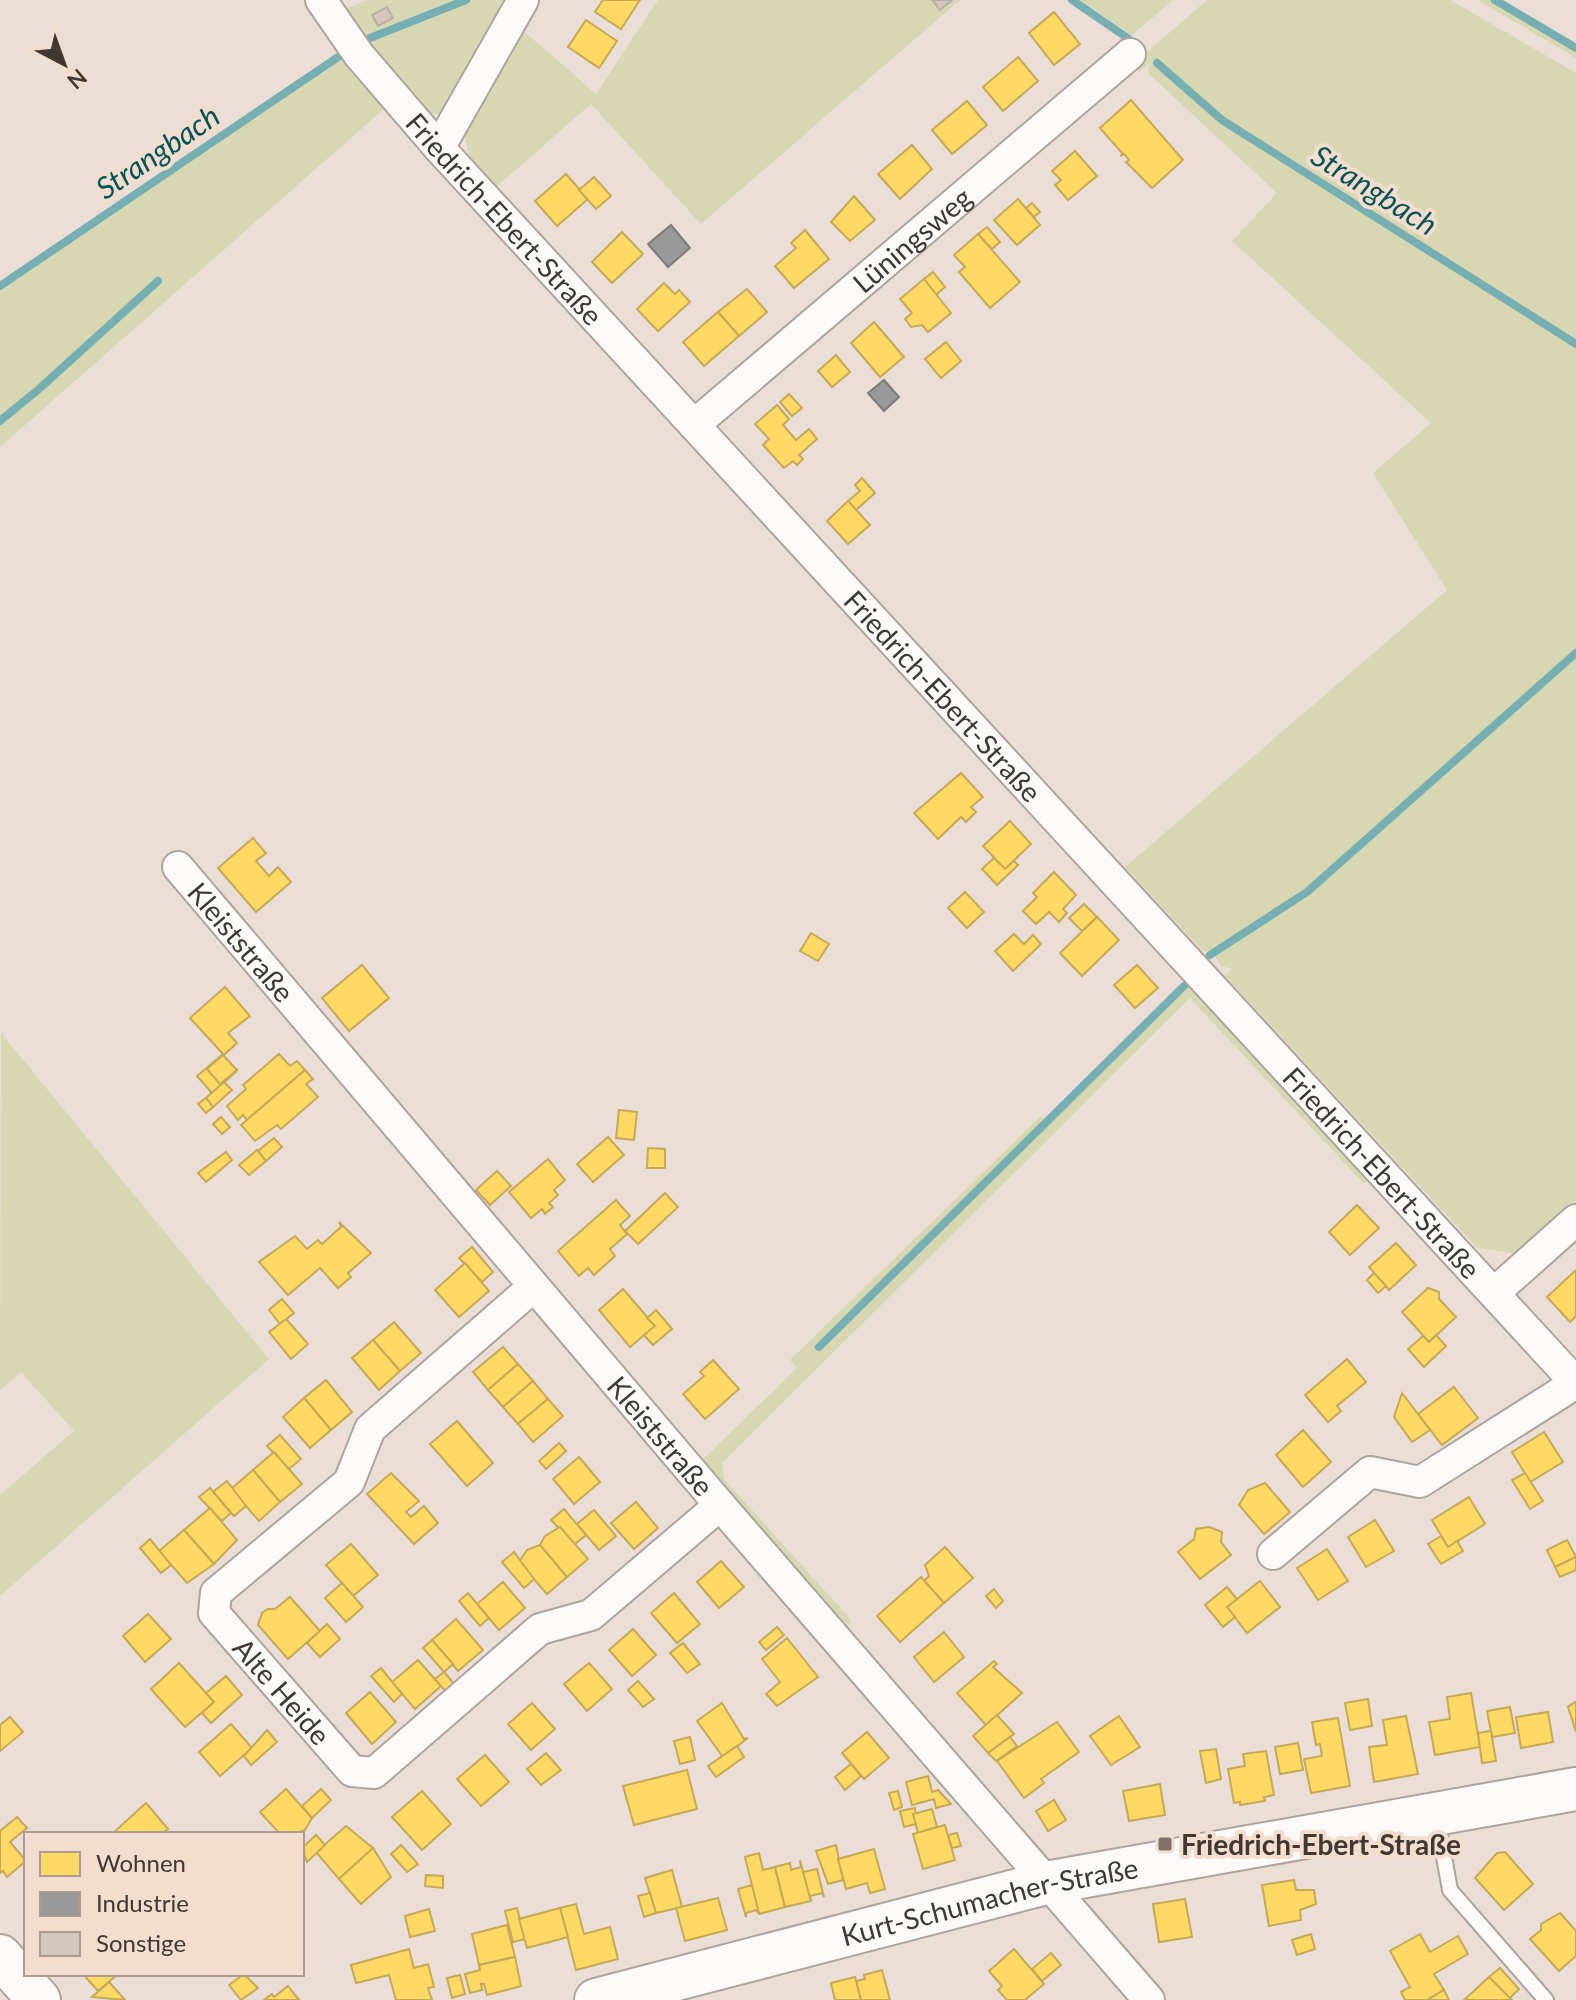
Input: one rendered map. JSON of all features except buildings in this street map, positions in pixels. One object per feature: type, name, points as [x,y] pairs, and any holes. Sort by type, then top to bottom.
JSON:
[{"type":"street","name":"Friedrich-Ebert-Straße","points":[[321,0],[359,55],[439,148],[1576,1383]]},
{"type":"street","points":[[439,148],[523,0]]},
{"type":"street","name":"Lüningsweg","points":[[694,425],[1130,54]]},
{"type":"street","name":"Kleiststraße","points":[[178,867],[533,1287],[1149,2000]]},
{"type":"street","points":[[1494,1293],[1576,1220]]},
{"type":"street","name":"Alte Heide","points":[[533,1287],[370,1429],[349,1482],[216,1593],[214,1613],[352,1771],[374,1773],[540,1629],[591,1615],[720,1505]]},
{"type":"street","points":[[1273,1554],[1370,1472],[1420,1482],[1576,1383]]},
{"type":"street","name":"Kurt-Schumacher-Straße","points":[[596,2000],[1046,1883],[1576,1789]]},
{"type":"street","points":[[0,1956],[39,2000]]},
{"type":"lane","points":[[1436,1814],[1450,1890],[1546,2000]]},
{"type":"green space","points":[[369,0],[512,0],[442,113],[428,115],[406,99],[345,9]]},
{"type":"green space","points":[[658,0],[960,0],[701,224],[591,104],[495,188],[470,160],[464,132],[520,28],[596,94]]},
{"type":"green space","points":[[1080,0],[1173,0],[1132,35]]},
{"type":"green space","points":[[1207,0],[1450,0],[1576,73],[1576,1210],[1525,1255],[1477,1248],[1225,976],[1232,969],[1221,966],[1213,952],[1203,951],[1125,867],[1447,590],[1373,473],[1431,423],[1232,241],[1277,193],[1149,74],[1151,62],[1139,72],[1131,66]]},
{"type":"green space","points":[[1478,0],[1503,0],[1576,44],[1576,58]]},
{"type":"green space","points":[[344,56],[385,108],[0,447],[0,290]]},
{"type":"green space","points":[[1186,984],[1368,1180],[1364,1184],[1190,998],[722,1463],[724,1479],[852,1621],[845,1628],[700,1462],[797,1368],[790,1360],[1040,1117],[1045,1120]]},
{"type":"green space","points":[[1,1033],[269,1359],[0,1596],[0,1495],[74,1431],[21,1372],[0,1390]]},
{"type":"waterway","name":"Strangbach","points":[[370,38],[466,0]]},
{"type":"waterway","name":"Strangbach","points":[[1072,0],[1129,39]]},
{"type":"waterway","points":[[1495,0],[1576,48]]},
{"type":"waterway","name":"Strangbach","points":[[0,286],[341,55]]},
{"type":"waterway","name":"Strangbach","points":[[1157,63],[1222,120],[1576,344]]},
{"type":"waterway","points":[[0,421],[158,281]]},
{"type":"waterway","points":[[1210,955],[1307,892],[1576,653]]},
{"type":"waterway","points":[[819,1347],[1184,986]]},
{"type":"place","name":"Friedrich-Ebert-Straße","points":[[1165,1844]]}]
